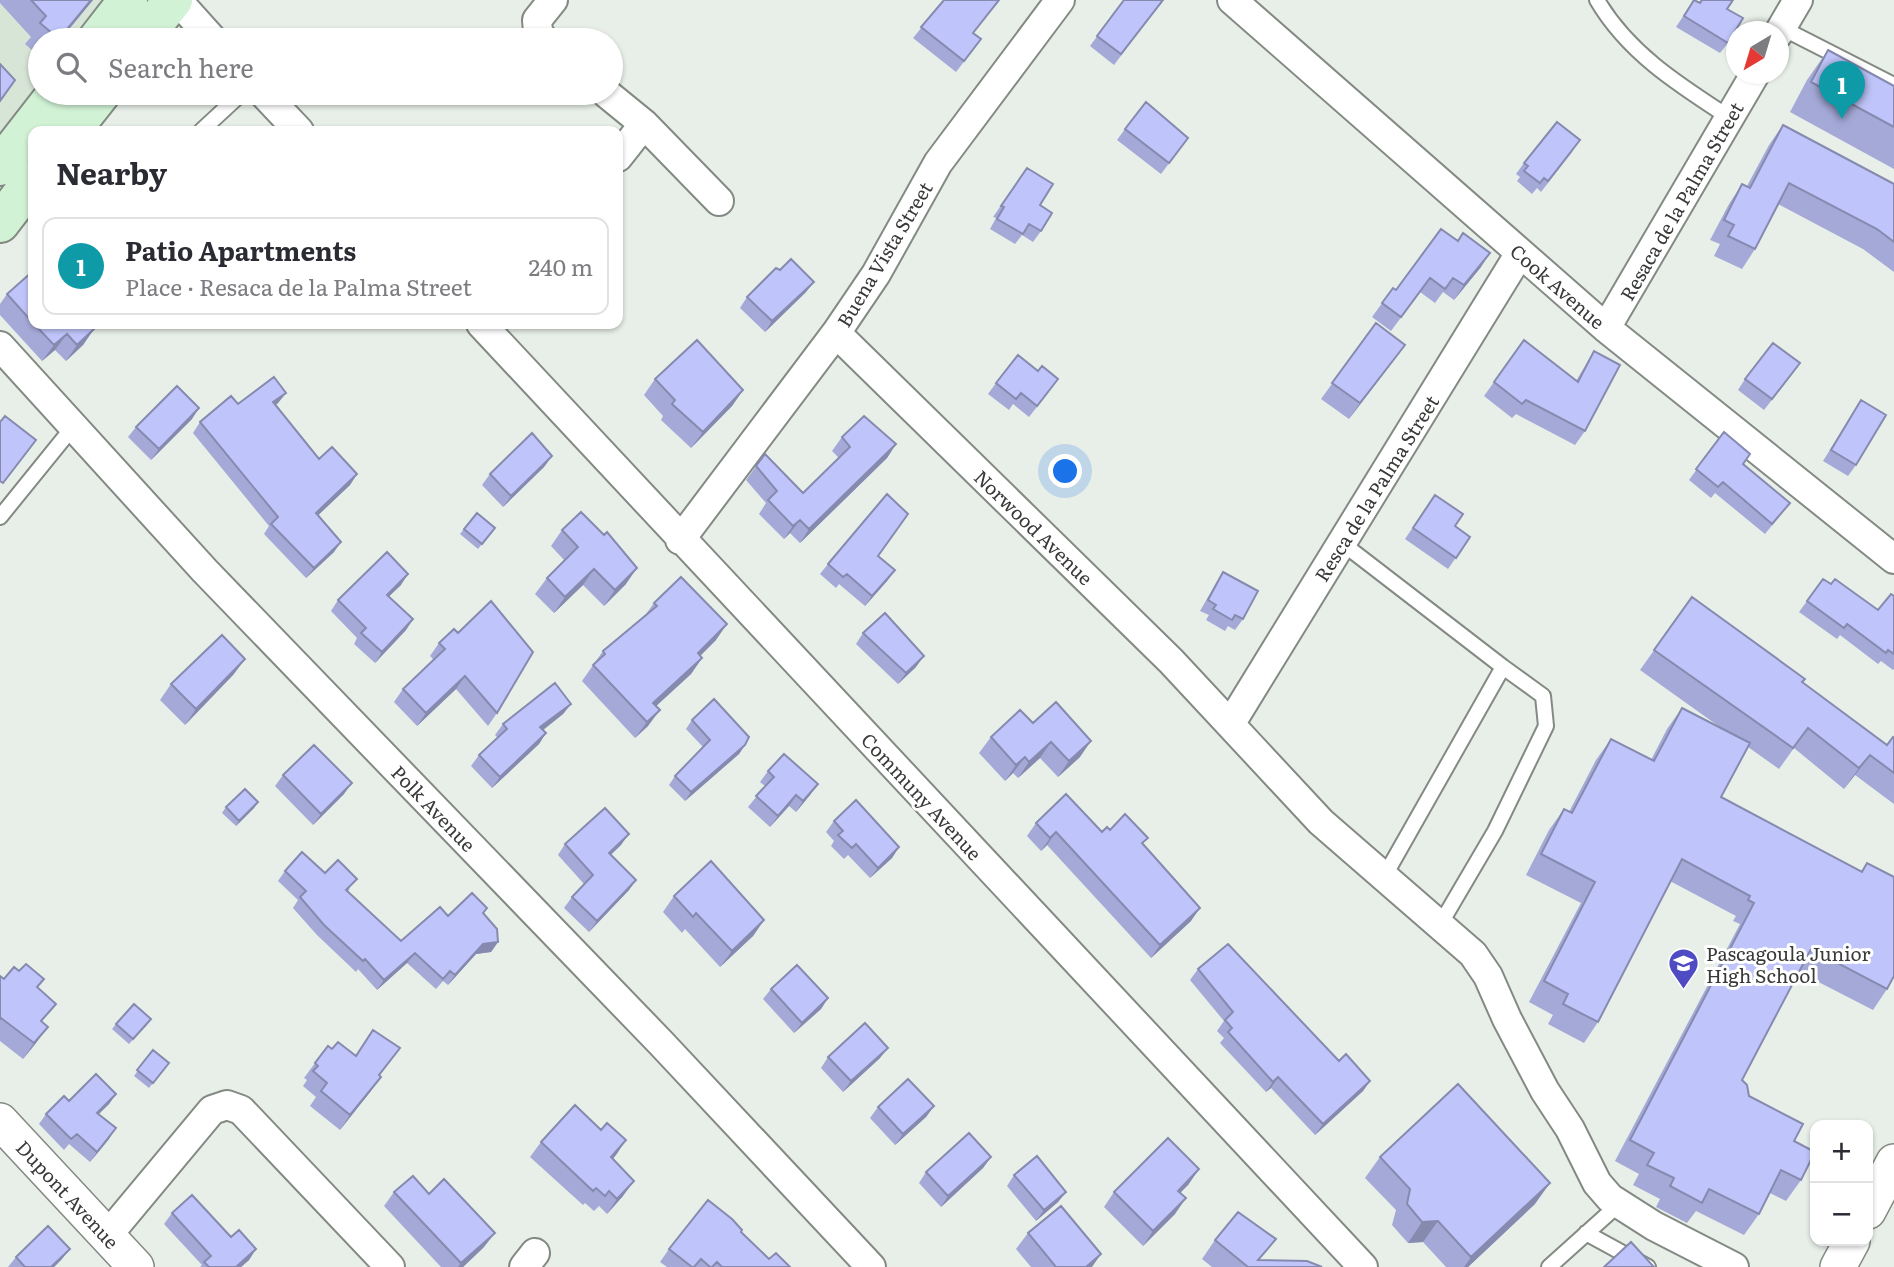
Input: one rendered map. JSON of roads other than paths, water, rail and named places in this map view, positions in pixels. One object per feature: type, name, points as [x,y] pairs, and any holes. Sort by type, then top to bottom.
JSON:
[{"type":"main road","points":[[109,28],[125,13],[175,0]]},
{"type":"main road","points":[[62,126],[80,114]]},
{"type":"main road","points":[[0,166],[28,148]]},
{"type":"main road","points":[[0,223],[28,187]]},
{"type":"street","points":[[175,0],[202,28]]},
{"type":"street","points":[[538,28],[537,20],[553,0]]},
{"type":"street","name":"Buena Vista Street","points":[[680,540],[836,333],[876,275],[939,163],[1060,0]]},
{"type":"street","name":"Cook Avenue","points":[[1232,0],[1606,328],[1894,559]]},
{"type":"street","points":[[1786,21],[1798,0]]},
{"type":"street","name":"Resaca de la Palma Street","points":[[1606,328],[1749,84]]},
{"type":"street","points":[[274,105],[294,126]]},
{"type":"street","points":[[621,105],[644,124],[719,201]]},
{"type":"street","points":[[623,151],[644,124]]},
{"type":"street","name":"Resca de la Palma Street","points":[[1231,723],[1520,253]]},
{"type":"street","name":"Communy Avenue","points":[[486,329],[680,540],[1363,1267]]},
{"type":"street","name":"Norwood Avenue","points":[[836,333],[1231,723],[1321,822],[1441,923],[1472,954],[1488,976],[1507,1019],[1545,1091],[1570,1129],[1597,1183],[1619,1204],[1654,1226],[1734,1267]]},
{"type":"street","name":"Polk Avenue","points":[[1,350],[205,571],[661,1043],[871,1267]]},
{"type":"street","points":[[107,1236],[212,1110],[228,1105],[234,1107],[269,1139],[390,1267]]},
{"type":"street","name":"Dupont Avenue","points":[[0,1122],[136,1267]]},
{"type":"street","points":[[1873,1202],[1894,1162]]},
{"type":"street","points":[[1838,1267],[1849,1246]]},
{"type":"lane","points":[[1597,0],[1629,45],[1679,85],[1730,118]]},
{"type":"lane","points":[[1789,35],[1894,85]]},
{"type":"lane","points":[[206,126],[229,105]]},
{"type":"lane","points":[[0,517],[73,427]]},
{"type":"lane","points":[[1342,543],[1543,696],[1546,726],[1495,831],[1441,923]]},
{"type":"lane","points":[[1384,877],[1503,667]]},
{"type":"lane","points":[[1549,1267],[1619,1204]]},
{"type":"lane","points":[[1587,1233],[1648,1267]]},
{"type":"place","name":"Patio Apartments","points":[[1842,119]]},
{"type":"place","name":"Pascagoula Junior High School","points":[[1683,991]]}]
